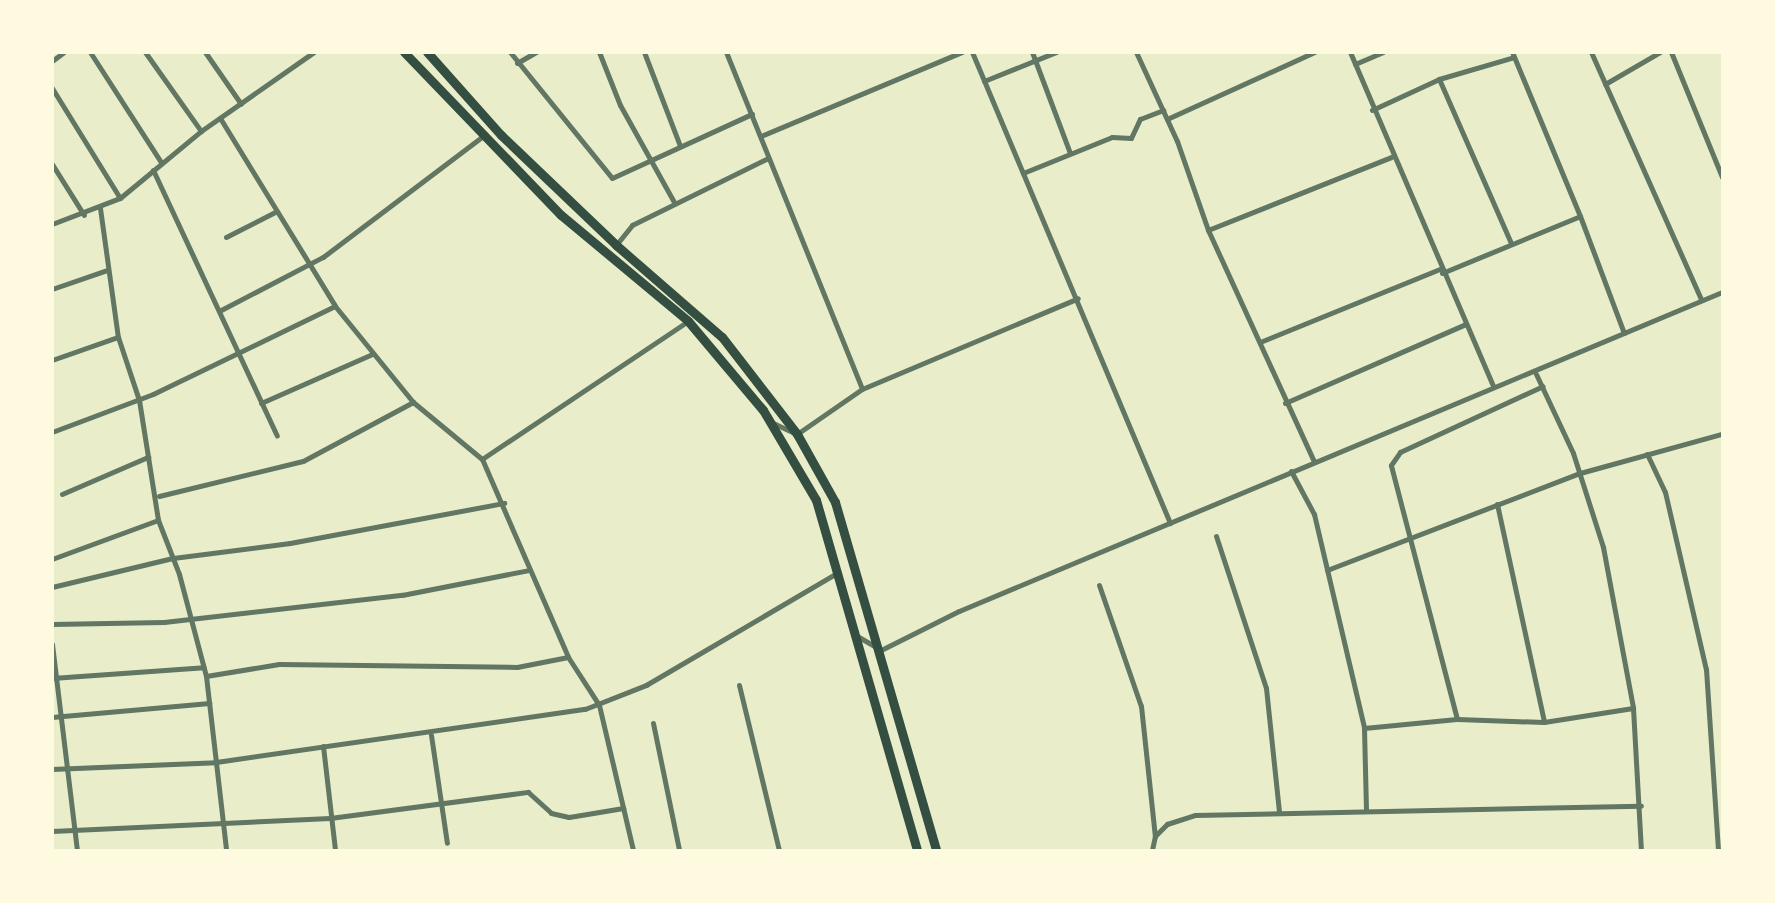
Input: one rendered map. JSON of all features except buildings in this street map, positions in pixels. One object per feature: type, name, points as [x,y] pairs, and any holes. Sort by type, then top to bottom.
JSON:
[{"type":"highway","points":[[404,52],[561,215],[688,321],[771,423],[816,500],[917,850]]},
{"type":"highway","points":[[427,52],[501,135],[615,245],[722,336],[797,434],[835,502],[881,650],[936,850]]},
{"type":"street","points":[[52,61],[64,52]]},
{"type":"street","points":[[90,52],[161,162]]},
{"type":"street","points":[[145,52],[201,131]]},
{"type":"street","points":[[205,52],[241,104]]},
{"type":"street","points":[[52,224],[84,215],[120,198],[201,131],[314,52]]},
{"type":"street","points":[[510,52],[612,178],[651,164],[680,146],[752,114]]},
{"type":"street","points":[[517,63],[536,52]]},
{"type":"street","points":[[599,52],[651,164],[674,202]]},
{"type":"street","points":[[644,52],[680,146]]},
{"type":"street","points":[[726,52],[762,136],[768,158],[862,389]]},
{"type":"street","points":[[762,136],[962,52]]},
{"type":"street","points":[[972,52],[1078,298],[1170,523]]},
{"type":"street","points":[[1032,52],[1070,153]]},
{"type":"street","points":[[984,81],[1056,52]]},
{"type":"street","points":[[1136,52],[1167,119],[1208,230],[1260,342],[1284,403],[1314,462]]},
{"type":"street","points":[[1167,119],[1315,52]]},
{"type":"street","points":[[1350,52],[1391,157],[1493,386]]},
{"type":"street","points":[[1355,64],[1383,52]]},
{"type":"street","points":[[1591,52],[1701,299]]},
{"type":"street","points":[[1605,84],[1659,52]]},
{"type":"street","points":[[1671,52],[1722,177]]},
{"type":"street","points":[[1372,110],[1439,79],[1513,55],[1580,216],[1624,333]]},
{"type":"street","points":[[1439,79],[1511,243]]},
{"type":"street","points":[[52,88],[120,198]]},
{"type":"street","points":[[1023,173],[1112,137],[1131,138],[1140,119],[1162,110]]},
{"type":"street","points":[[220,118],[308,267],[335,306],[372,354],[414,402],[482,459],[504,502],[529,570],[568,657],[599,705],[633,850]]},
{"type":"street","points":[[221,310],[308,267],[483,136]]},
{"type":"street","points":[[1208,230],[1391,157]]},
{"type":"street","points":[[615,245],[632,225],[674,202],[768,158]]},
{"type":"street","points":[[52,164],[84,215]]},
{"type":"street","points":[[153,170],[221,310],[277,436]]},
{"type":"street","points":[[100,208],[118,337],[139,400],[148,457],[159,496],[158,520],[192,617],[206,676],[226,850]]},
{"type":"street","points":[[226,237],[275,212]]},
{"type":"street","points":[[1260,342],[1580,216]]},
{"type":"street","points":[[52,290],[107,270]]},
{"type":"street","points":[[857,636],[881,650],[920,628],[1722,292]]},
{"type":"street","points":[[771,423],[797,434],[862,389],[1078,298]]},
{"type":"street","points":[[52,432],[139,400],[335,306]]},
{"type":"street","points":[[482,459],[688,321]]},
{"type":"street","points":[[1284,403],[1466,324]]},
{"type":"street","points":[[52,360],[118,337]]},
{"type":"street","points":[[261,403],[372,354]]},
{"type":"street","points":[[1536,374],[1580,473],[1603,547],[1633,708],[1641,806],[1641,850]]},
{"type":"street","points":[[1457,719],[1391,465],[1394,457],[1543,386]]},
{"type":"street","points":[[159,496],[303,461],[414,402]]},
{"type":"street","points":[[1327,570],[1410,541],[1497,504],[1580,473],[1722,434]]},
{"type":"street","points":[[1647,454],[1665,492],[1699,633],[1720,789],[1718,850]]},
{"type":"street","points":[[62,494],[148,457]]},
{"type":"street","points":[[1291,471],[1314,514],[1364,728],[1366,809]]},
{"type":"street","points":[[52,586],[173,558],[290,543],[504,502]]},
{"type":"street","points":[[1497,504],[1544,722]]},
{"type":"street","points":[[52,559],[158,520]]},
{"type":"street","points":[[1216,536],[1266,688],[1280,812]]},
{"type":"street","points":[[52,624],[192,617],[402,595],[529,570]]},
{"type":"street","points":[[52,769],[216,762],[323,746],[431,735],[599,705],[646,685],[837,573]]},
{"type":"street","points":[[1099,585],[1141,706],[1155,836],[1152,850]]},
{"type":"street","points":[[52,644],[55,678],[63,716],[77,850]]},
{"type":"street","points":[[206,676],[279,664],[517,667],[568,657]]},
{"type":"street","points":[[55,678],[204,667]]},
{"type":"street","points":[[739,685],[778,850]]},
{"type":"street","points":[[52,717],[209,704]]},
{"type":"street","points":[[1364,728],[1457,719],[1544,722],[1633,708]]},
{"type":"street","points":[[653,723],[679,850]]},
{"type":"street","points":[[431,735],[447,843]]},
{"type":"street","points":[[323,746],[335,850]]},
{"type":"street","points":[[52,831],[223,826],[330,818],[528,792],[551,813],[569,817],[623,808]]},
{"type":"street","points":[[1155,836],[1167,824],[1195,815],[1366,809],[1641,806]]}]
